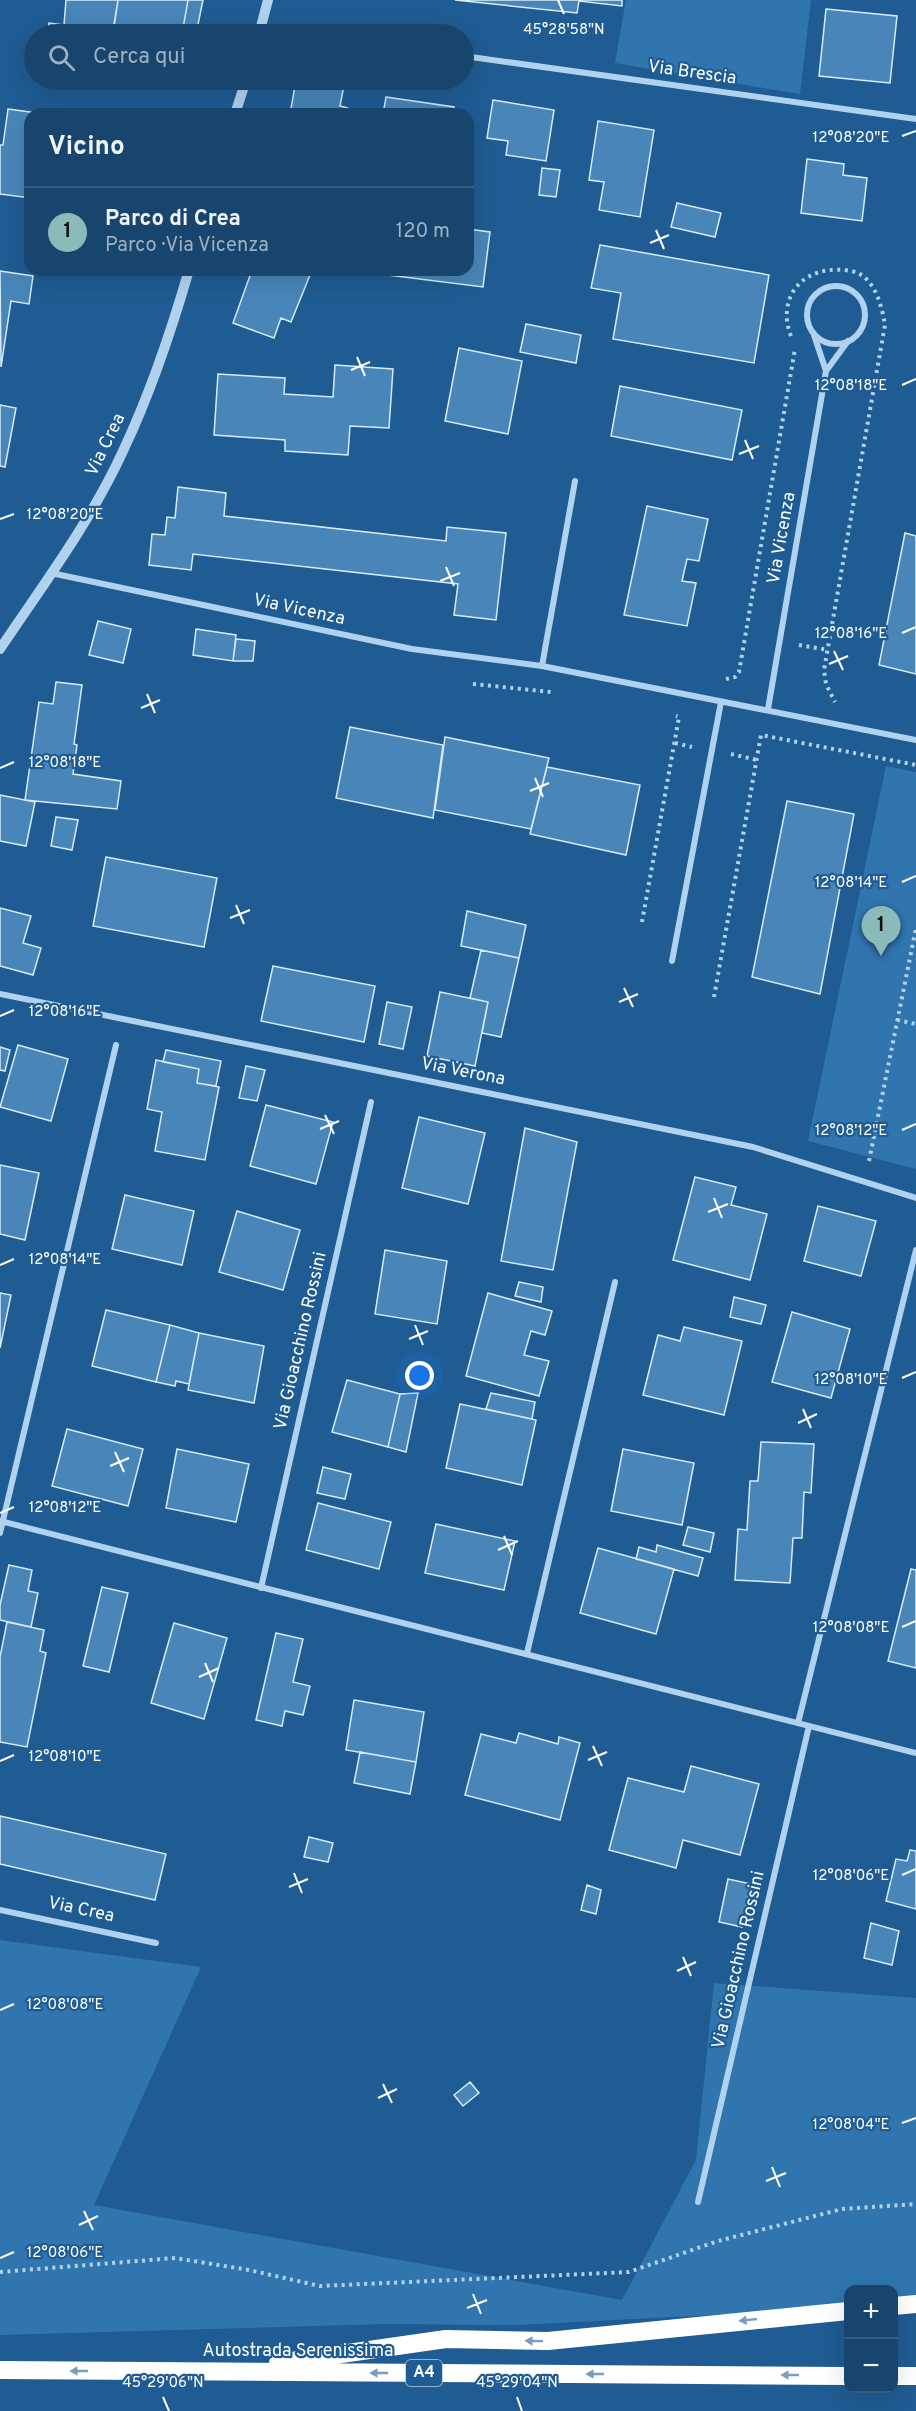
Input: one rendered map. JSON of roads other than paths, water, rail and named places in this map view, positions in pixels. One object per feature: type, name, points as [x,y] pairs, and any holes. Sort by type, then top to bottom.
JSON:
[{"type":"highway","points":[[898,2306],[916,2304]]},
{"type":"highway","points":[[219,2372],[446,2339],[548,2341],[844,2311]]},
{"type":"highway","name":"Autostrada Serenissima","points":[[0,2370],[844,2376]]},
{"type":"highway","points":[[898,2376],[916,2376]]},
{"type":"street","points":[[262,24],[268,0]]},
{"type":"street","name":"Via Brescia","points":[[474,57],[916,119]]},
{"type":"street","points":[[237,108],[243,90]]},
{"type":"street","name":"Via Crea","points":[[0,649],[51,573],[123,452],[165,350],[187,276]]},
{"type":"street","name":"Via Vicenza","points":[[768,709],[826,371],[848,341],[862,327],[864,309],[855,293],[838,286],[820,291],[809,304],[808,323],[826,371]]},
{"type":"street","points":[[813,332],[829,343],[848,341]]},
{"type":"street","points":[[542,666],[575,481]]},
{"type":"street","name":"Via Vicenza","points":[[51,573],[412,649],[542,666],[916,740]]},
{"type":"street","points":[[672,961],[721,702]]},
{"type":"street","name":"Via Verona","points":[[0,994],[753,1147],[916,1198]]},
{"type":"street","points":[[0,1533],[116,1045]]},
{"type":"street","name":"Via Gioacchino Rossini","points":[[261,1588],[371,1102]]},
{"type":"street","points":[[798,1723],[916,1250]]},
{"type":"street","points":[[527,1653],[615,1282]]},
{"type":"street","points":[[2,1522],[916,1753]]},
{"type":"street","name":"Via Gioacchino Rossini","points":[[698,2202],[809,1726]]},
{"type":"street","name":"Via Crea","points":[[0,1910],[156,1943]]},
{"type":"place","name":"Parco di Crea","points":[[881,956]]}]
